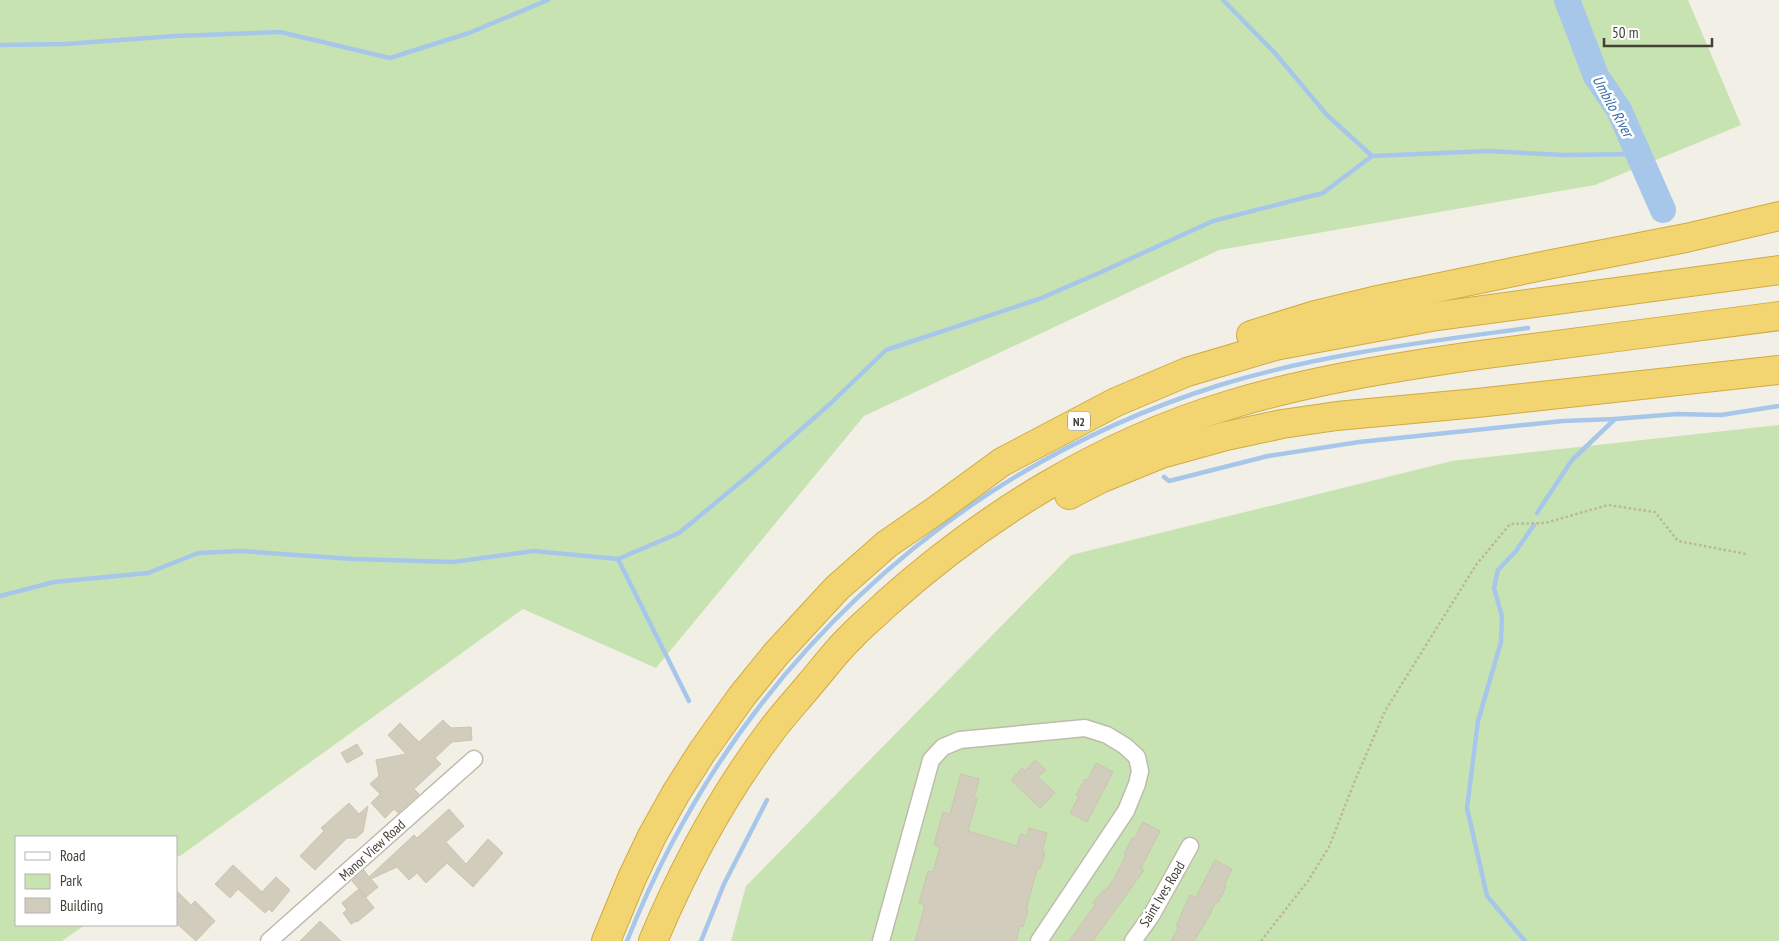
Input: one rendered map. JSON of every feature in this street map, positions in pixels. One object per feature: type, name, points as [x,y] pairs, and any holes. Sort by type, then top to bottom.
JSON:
[{"type":"highway","points":[[1002,462],[1061,418],[1085,403],[1171,364],[1248,336],[1315,315],[1363,304],[1686,238],[1779,216]]},
{"type":"highway","name":"N2","points":[[606,941],[632,878],[652,836],[676,793],[736,704],[776,654],[837,588],[887,544],[1002,462],[1116,402],[1187,372],[1276,346],[1431,317],[1779,270]]},
{"type":"highway","points":[[653,941],[689,861],[730,790],[772,729],[850,638],[947,552],[995,518],[1050,484],[1116,448],[1228,405],[1296,387],[1378,369],[1548,345],[1779,316]]},
{"type":"highway","points":[[772,729],[830,678],[872,636],[930,587],[991,543],[1042,510],[1102,478],[1161,454],[1226,436],[1282,424],[1337,416],[1487,402],[1779,370]]},
{"type":"street","points":[[881,941],[931,760],[943,747],[960,740],[1085,728],[1107,735],[1125,746],[1137,757],[1140,771],[1126,811],[1039,941]]},
{"type":"street","name":"Manor View Road","points":[[269,941],[474,759]]},
{"type":"street","name":"Saint Ives Road","points":[[1133,941],[1151,916],[1190,846]]},
{"type":"path","points":[[1261,941],[1308,882],[1329,847],[1385,711],[1476,565],[1510,524],[1545,523],[1608,505],[1655,512],[1678,541],[1746,554]]},
{"type":"green space","points":[[0,0],[1688,0],[1741,125],[1595,185],[1219,250],[864,416],[656,668],[523,609],[180,856],[178,856],[178,836],[15,836],[15,926],[84,926],[62,941],[0,941]]},
{"type":"green space","points":[[1779,425],[1779,941],[731,941],[746,886],[1071,555],[1452,461]]},
{"type":"building","points":[[443,720],[451,728],[471,727],[472,740],[452,742],[435,758],[441,764],[414,789],[419,794],[398,813],[394,809],[385,818],[371,803],[380,794],[370,784],[379,776],[376,760],[406,754],[388,735],[400,723],[419,742]]},
{"type":"building","points":[[357,744],[363,754],[347,763],[341,753]]},
{"type":"building","points":[[1035,760],[1046,770],[1038,777],[1055,793],[1040,808],[1011,780],[1022,768],[1025,771]]},
{"type":"building","points":[[1096,763],[1113,772],[1087,822],[1070,813],[1079,796],[1076,795],[1085,779],[1087,781]]},
{"type":"building","points":[[961,774],[979,779],[974,798],[977,799],[968,831],[1017,846],[1020,834],[1027,836],[1029,828],[1047,833],[1042,852],[1045,852],[1040,869],[1037,869],[1026,910],[1028,910],[1023,927],[1020,926],[1016,941],[915,941],[925,905],[919,903],[928,871],[933,872],[940,847],[934,845],[943,812],[950,814]]},
{"type":"building","points":[[349,803],[359,814],[368,806],[363,832],[356,838],[347,838],[315,870],[300,856],[324,831],[321,828]]},
{"type":"building","points":[[449,809],[464,826],[446,842],[466,864],[488,839],[503,853],[473,887],[447,863],[426,883],[417,873],[409,880],[397,867],[371,879],[378,887],[366,897],[352,881],[364,870],[369,877],[414,835],[417,838]]},
{"type":"building","points":[[1143,822],[1160,831],[1141,868],[1144,870],[1093,941],[1069,941],[1095,905],[1093,903],[1114,879],[1132,838],[1134,839]]},
{"type":"building","points":[[1215,860],[1232,869],[1218,903],[1216,902],[1194,941],[1171,941],[1179,927],[1176,926],[1190,895],[1196,897]]},
{"type":"building","points":[[233,865],[262,892],[276,877],[290,890],[272,912],[269,909],[265,913],[238,889],[230,898],[215,884]]},
{"type":"building","points":[[359,889],[374,908],[357,922],[351,924],[343,913],[347,910],[342,903]]},
{"type":"building","points":[[178,892],[191,905],[195,901],[215,921],[196,941],[178,925]]},
{"type":"building","points":[[320,921],[341,941],[300,941]]},
{"type":"waterway","points":[[0,45],[65,44],[175,36],[280,32],[390,58],[469,33],[548,0]]},
{"type":"waterway","points":[[1223,0],[1274,52],[1327,115],[1372,156]]},
{"type":"waterway","name":"Umbilo River","points":[[1567,0],[1596,76],[1619,110],[1663,210]]},
{"type":"waterway","points":[[0,596],[54,582],[148,573],[198,553],[241,551],[353,559],[453,562],[534,551],[618,559],[679,533],[754,471],[831,403],[886,350],[1039,299],[1213,221],[1323,193],[1372,156],[1488,151],[1564,155],[1639,154]]},
{"type":"waterway","points":[[627,941],[672,844],[726,754],[789,670],[860,595],[939,528],[1026,471],[1120,423],[1220,385],[1258,374],[1335,357],[1528,328]]},
{"type":"waterway","points":[[1537,513],[1572,460],[1615,419],[1677,414],[1721,415],[1779,406]]},
{"type":"waterway","points":[[1164,477],[1169,481],[1268,456],[1359,442],[1563,421],[1615,419]]},
{"type":"waterway","points":[[1525,941],[1487,896],[1467,808],[1478,721],[1501,642],[1502,616],[1494,588],[1498,570],[1516,551],[1534,525]]},
{"type":"waterway","points":[[618,559],[689,701]]},
{"type":"waterway","points":[[701,941],[724,884],[767,800]]}]
